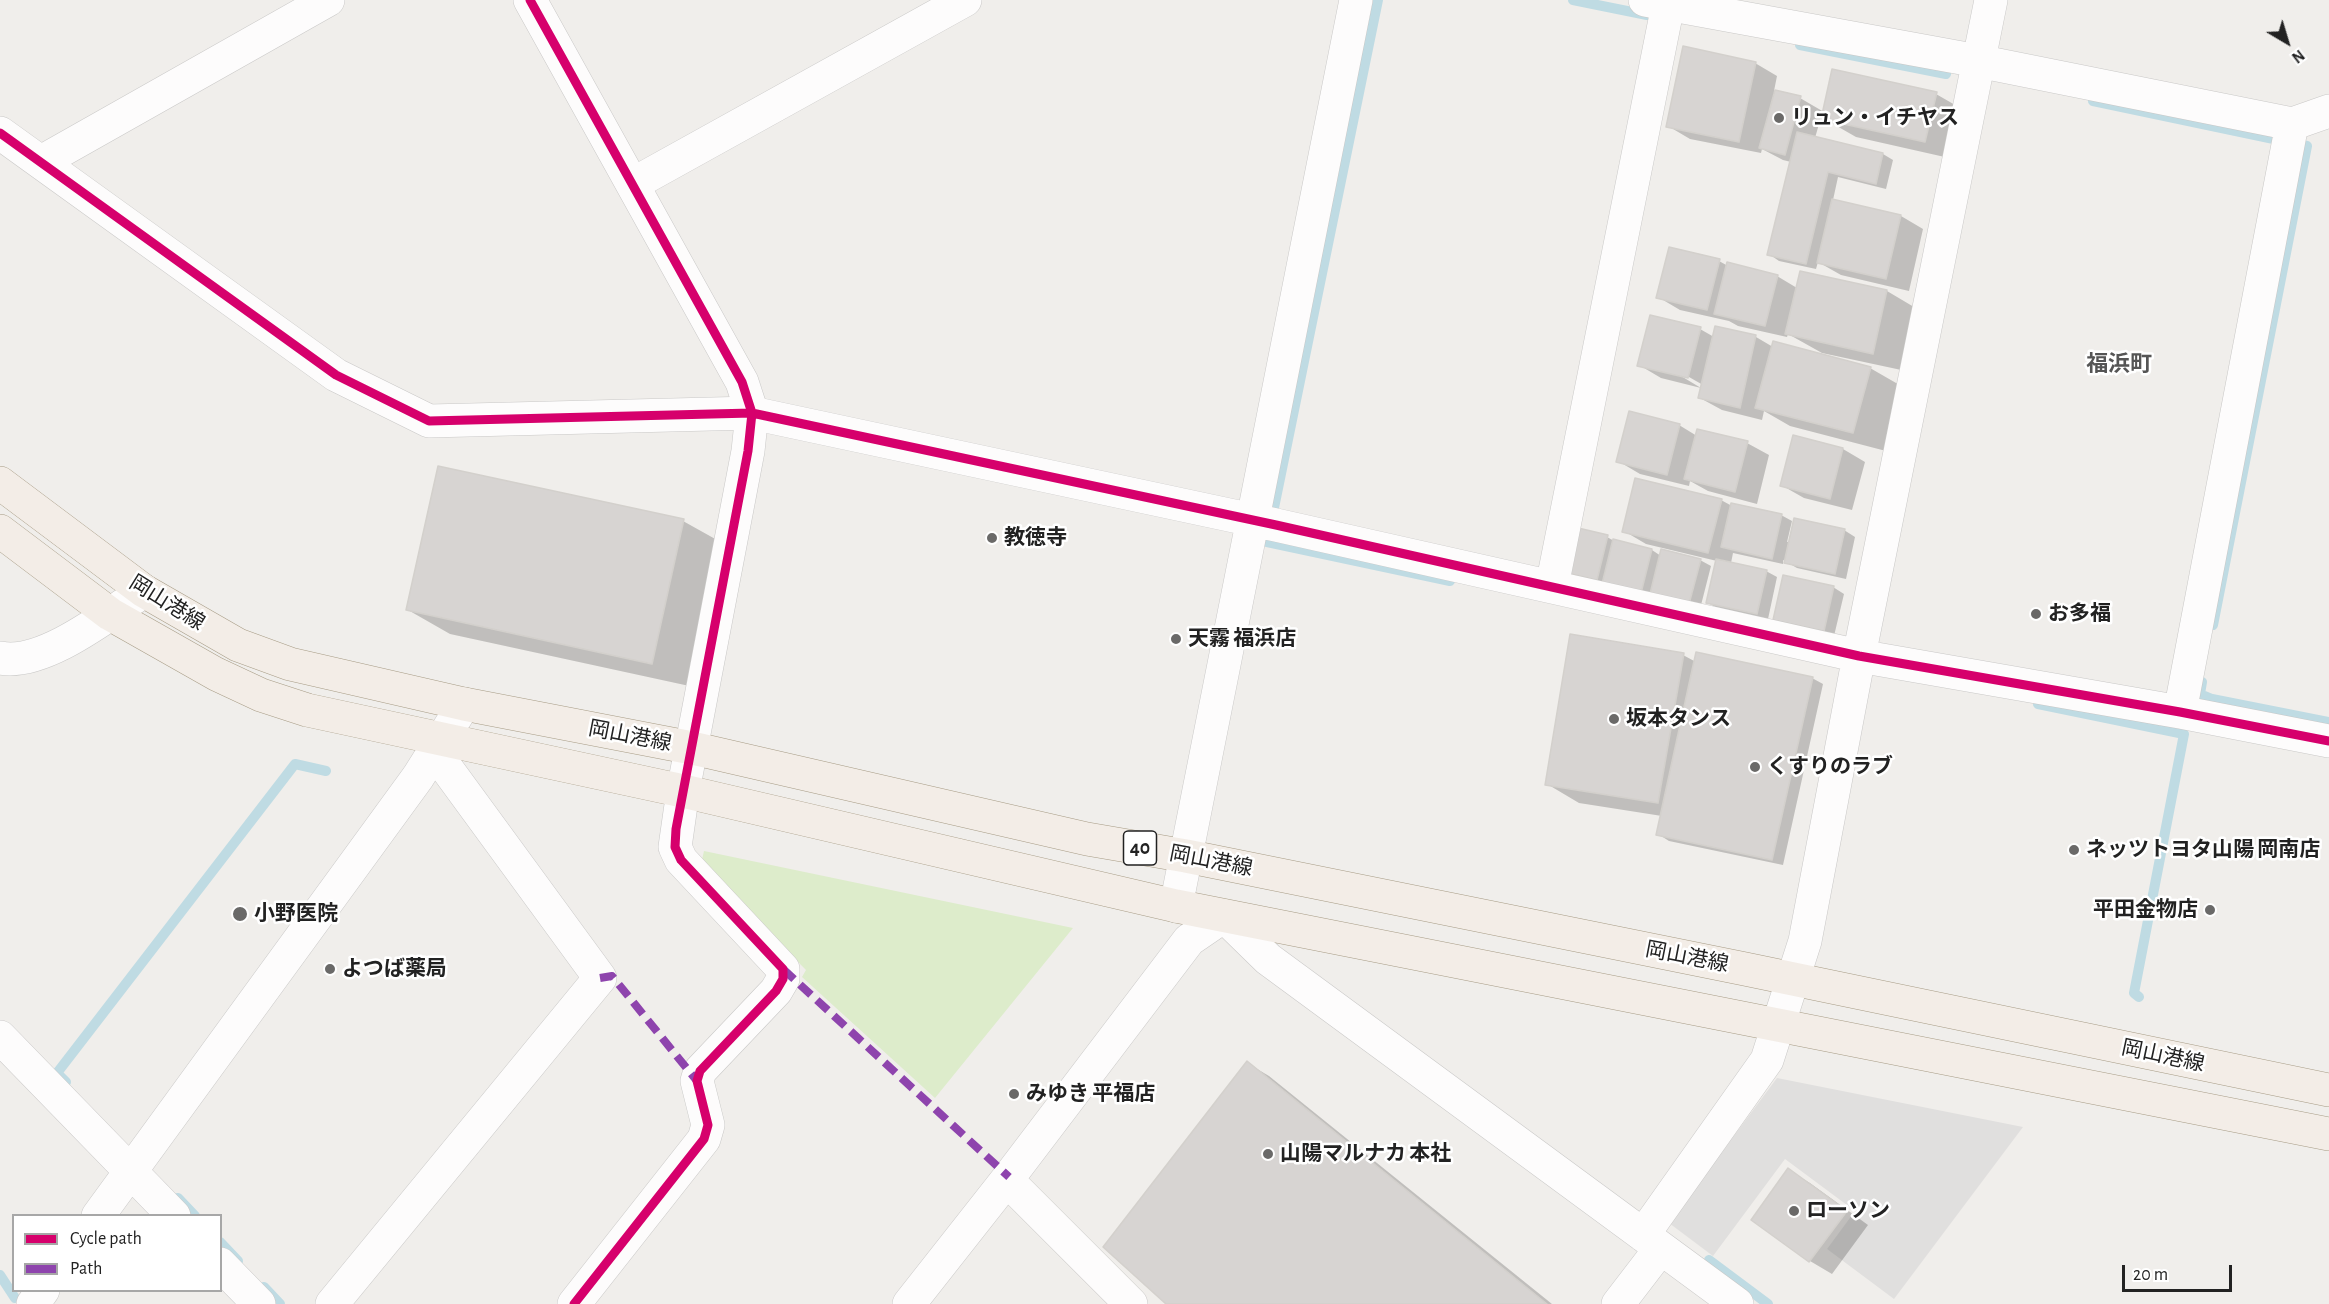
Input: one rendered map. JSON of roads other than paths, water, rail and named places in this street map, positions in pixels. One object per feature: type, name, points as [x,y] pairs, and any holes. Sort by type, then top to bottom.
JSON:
[{"type":"main road","name":"岡山港線","points":[[0,483],[144,591],[238,645],[290,664],[464,704],[692,748],[1087,839],[1186,856],[2329,1090]]},
{"type":"main road","name":"岡山港線","points":[[0,531],[110,614],[216,674],[261,695],[306,710],[438,745],[683,791],[1224,916],[2329,1134]]},
{"type":"street","points":[[41,162],[328,0]]},
{"type":"street","points":[[530,0],[742,382],[752,413],[748,451],[683,791],[675,847],[681,861],[783,969],[783,979],[776,991],[700,1071],[697,1081],[708,1125],[704,1139],[574,1304]]},
{"type":"street","points":[[633,184],[964,0]]},
{"type":"street","points":[[1176,906],[1264,522],[1356,0]]},
{"type":"street","points":[[1618,1304],[1652,1242],[1767,1060],[1805,941],[1991,0]]},
{"type":"street","points":[[1552,586],[1663,8],[1978,61],[2290,136],[2329,111]]},
{"type":"street","points":[[0,133],[336,375],[429,421],[752,413],[1552,586],[1858,664],[2180,712],[2329,741]]},
{"type":"street","points":[[2180,712],[2290,136]]},
{"type":"street","points":[[0,658],[39,654],[69,640],[144,591]]},
{"type":"street","points":[[99,1214],[418,777],[464,704]]},
{"type":"street","points":[[332,1304],[600,978],[438,745]]},
{"type":"street","points":[[909,1304],[1007,1180],[1190,940],[1224,916],[1268,959],[1737,1304]]},
{"type":"street","points":[[0,1037],[173,1214]]},
{"type":"street","points":[[1007,1180],[1131,1304]]},
{"type":"street","points":[[222,1266],[259,1304]]},
{"type":"waterway","points":[[1378,0],[1267,542],[1450,581]]},
{"type":"waterway","points":[[1573,0],[1647,15]]},
{"type":"waterway","points":[[1800,45],[1946,74]]},
{"type":"waterway","points":[[2093,101],[2307,146],[2213,625]]},
{"type":"waterway","points":[[2202,682],[2200,694],[2212,699],[2329,722]]},
{"type":"waterway","points":[[2038,704],[2184,734],[2134,993],[2139,997]]},
{"type":"waterway","points":[[66,1082],[57,1073],[295,764],[326,771]]},
{"type":"waterway","points":[[178,1198],[193,1214]]},
{"type":"waterway","points":[[222,1244],[238,1261]]},
{"type":"waterway","points":[[1709,1260],[1768,1304]]},
{"type":"waterway","points":[[0,1275],[15,1298]]},
{"type":"waterway","points":[[264,1287],[280,1304]]},
{"type":"place","name":"リュン・イチヤス","points":[[1779,118]]},
{"type":"place","name":"教徳寺","points":[[992,538]]},
{"type":"place","name":"お多福","points":[[2036,614]]},
{"type":"place","name":"天霧 福浜店","points":[[1176,639]]},
{"type":"place","name":"坂本タンス","points":[[1614,719]]},
{"type":"place","name":"くすりのラブ","points":[[1755,767]]},
{"type":"place","name":"ネッツトヨタ山陽 岡南店","points":[[2074,850]]},
{"type":"place","name":"平田金物店","points":[[2210,910]]},
{"type":"place","name":"小野医院","points":[[240,914]]},
{"type":"place","name":"よつば薬局","points":[[330,969]]},
{"type":"place","name":"みゆき 平福店","points":[[1014,1094]]},
{"type":"place","name":"山陽マルナカ 本社","points":[[1268,1154]]},
{"type":"place","name":"ローソン","points":[[1794,1211]]},
{"type":"district","name":"福浜町","points":[[2119,364]]}]
